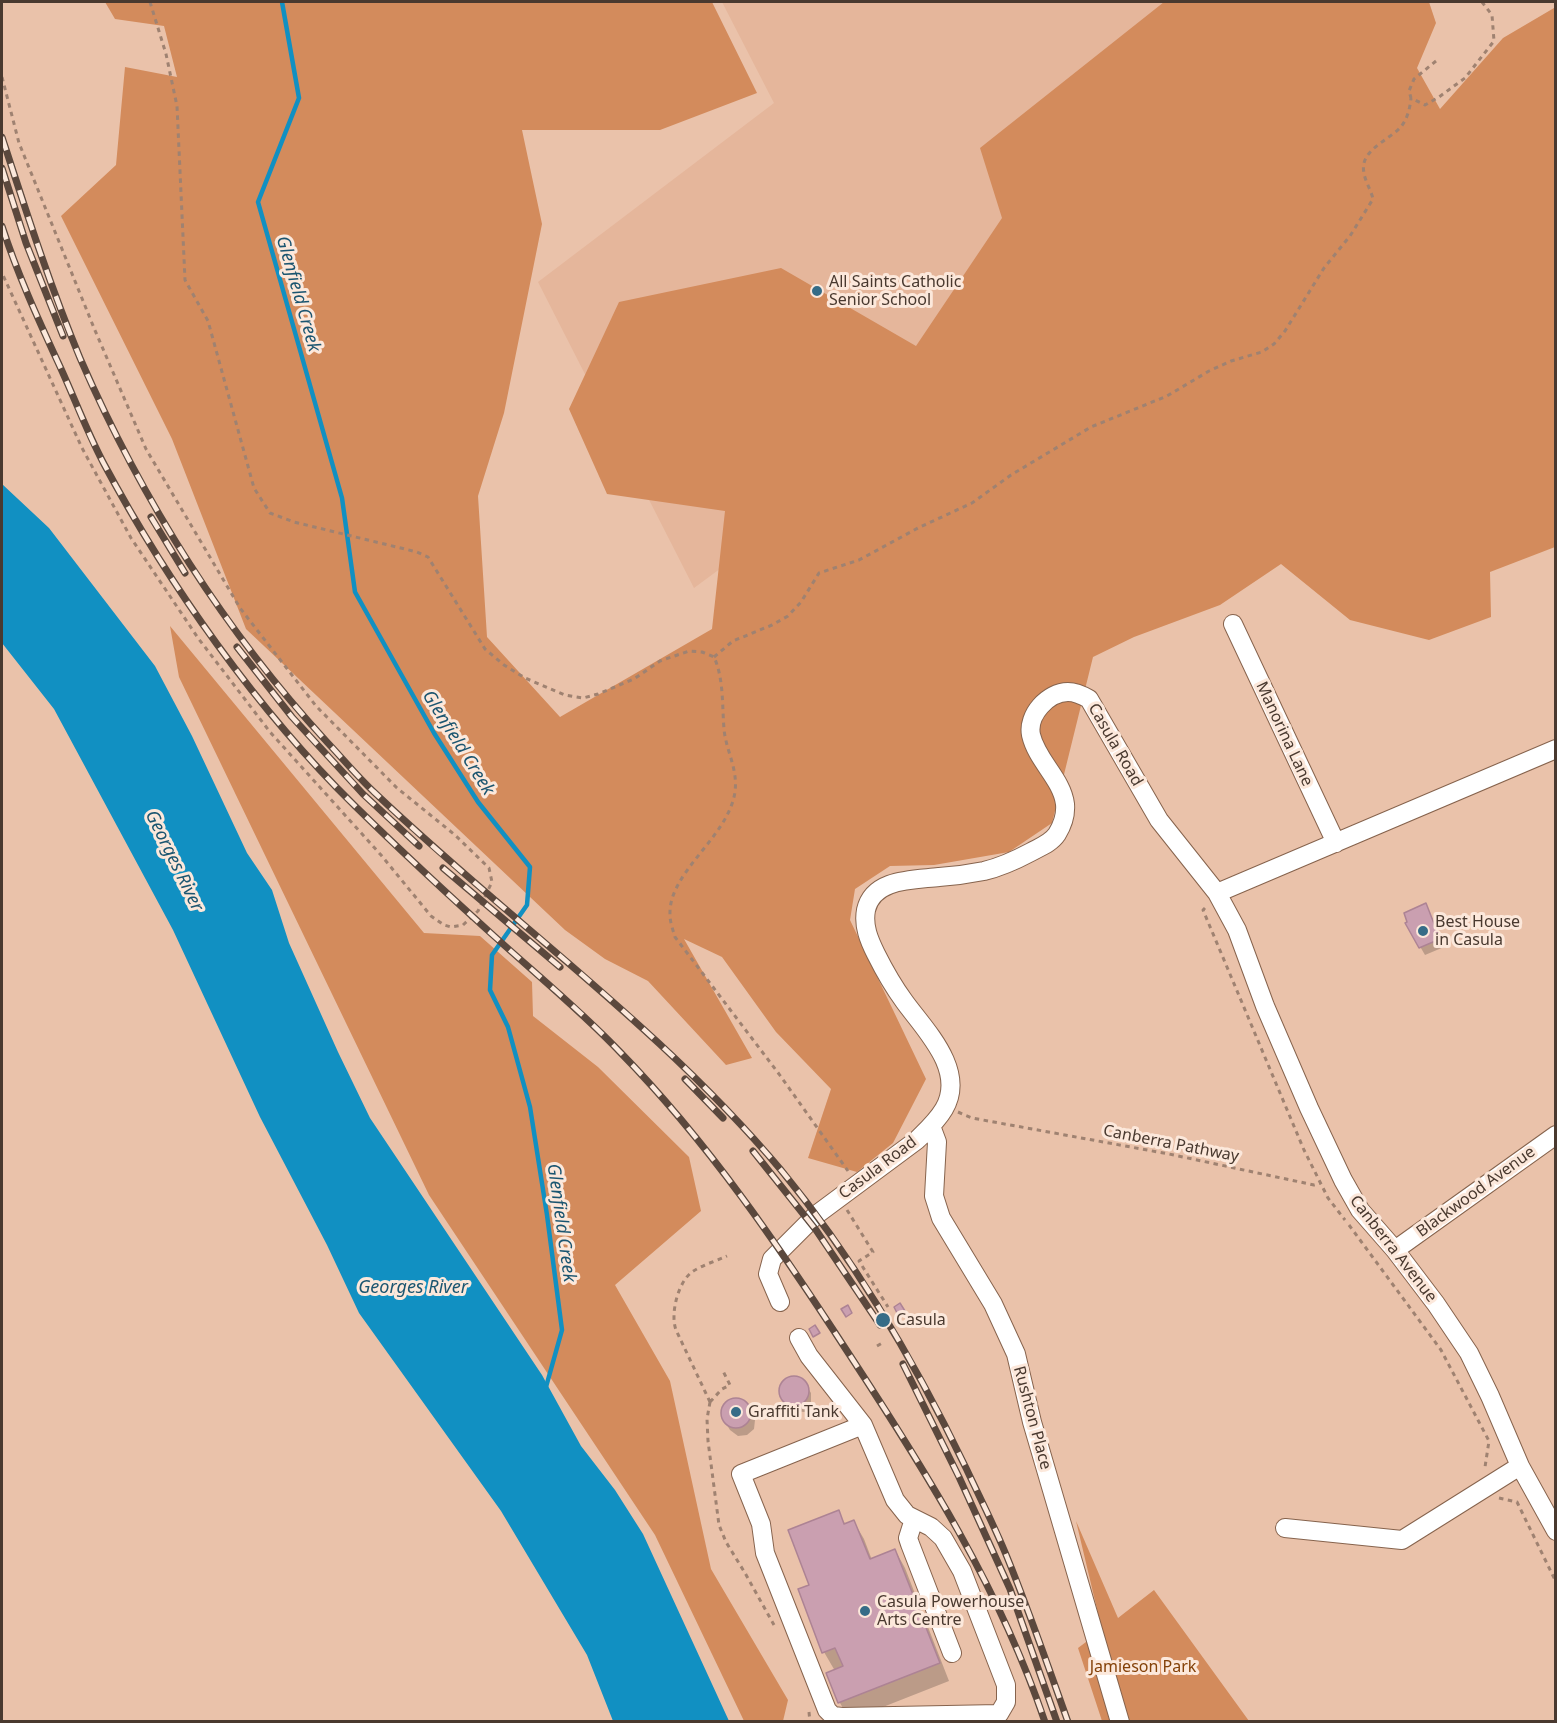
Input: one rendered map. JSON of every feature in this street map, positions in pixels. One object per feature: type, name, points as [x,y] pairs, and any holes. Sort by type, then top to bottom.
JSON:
[{"type":"street","name":"Manorina Lane","points":[[1233,624],[1336,843]]},
{"type":"street","name":"Casula Road","points":[[780,1302],[768,1274],[772,1258],[809,1221],[837,1206],[917,1140],[945,1108],[950,1088],[942,1053],[904,1001],[878,958],[867,933],[866,909],[879,891],[891,884],[998,867],[1053,839],[1064,818],[1065,805],[1061,792],[1030,734],[1030,724],[1042,704],[1066,692],[1079,693],[1089,699],[1159,820],[1217,893]]},
{"type":"street","points":[[1217,893],[1556,749]]},
{"type":"street","name":"Canberra Avenue","points":[[1217,893],[1237,930],[1265,1006],[1342,1180],[1360,1210],[1395,1250],[1469,1353],[1520,1466],[1556,1531]]},
{"type":"street","name":"Rushton Place","points":[[931,1126],[937,1142],[934,1196],[941,1218],[993,1304],[1016,1354],[1032,1422],[1120,1722]]},
{"type":"street","name":"Blackwood Avenue","points":[[1395,1250],[1556,1134]]},
{"type":"street","points":[[799,1338],[813,1362],[863,1425],[895,1500],[907,1515],[937,1532],[962,1571],[1006,1685],[1006,1702],[1000,1718],[842,1717],[833,1716],[827,1710],[765,1553],[761,1524],[741,1474],[863,1425]]},
{"type":"street","points":[[1285,1528],[1402,1540],[1520,1466]]},
{"type":"street","points":[[914,1519],[908,1538],[952,1653]]},
{"type":"path","points":[[150,2],[166,54],[177,106],[185,280],[208,321],[254,488],[270,513],[294,522],[417,552],[428,557],[485,649],[504,665],[525,678],[566,695],[583,698],[598,694],[634,679],[660,661],[689,651],[702,652],[714,657]]},
{"type":"path","points":[[1436,61],[1414,79],[1408,90],[1412,98],[1425,105],[1465,78],[1494,41],[1492,15],[1482,2]]},
{"type":"path","points":[[2,77],[20,142],[94,328],[147,448],[240,608],[316,706],[397,788],[455,836],[489,868],[492,882],[478,911],[463,925],[450,927],[431,916],[381,855],[270,732],[198,638],[131,538],[82,448],[2,273]]},
{"type":"path","points":[[714,657],[733,641],[788,616],[801,602],[819,573],[849,565],[918,528],[972,503],[1011,475],[1091,428],[1167,396],[1209,371],[1231,361],[1263,352],[1275,344],[1286,331],[1324,268],[1366,213],[1373,199],[1364,173],[1364,160],[1372,150],[1401,127],[1409,113],[1412,98]]},
{"type":"path","points":[[714,657],[720,678],[724,733],[732,758],[735,791],[730,809],[720,829],[682,878],[673,897],[670,915],[675,937],[779,1074],[849,1173]]},
{"type":"path","points":[[1217,893],[1203,910],[1304,1150],[1328,1198],[1441,1350],[1489,1441],[1485,1471]]},
{"type":"path","name":"Canberra Pathway","points":[[945,1108],[972,1118],[1314,1185],[1321,1183]]},
{"type":"path","points":[[837,1206],[873,1252],[859,1261],[888,1306]]},
{"type":"path","points":[[710,1402],[676,1330],[673,1311],[688,1275],[727,1256]]},
{"type":"path","points":[[877,1346],[884,1342]]},
{"type":"path","points":[[723,1371],[730,1385],[722,1389],[710,1402],[707,1419],[719,1525],[726,1542],[777,1631]]},
{"type":"path","points":[[1492,1502],[1500,1498],[1517,1502],[1556,1582]]},
{"type":"path","points":[[807,1704],[810,1722]]},
{"type":"shaded area","name":"All Saints Catholic Senior School","points":[[722,2],[1273,2],[1086,299],[694,588],[538,282],[774,103]]},
{"type":"green space","points":[[105,2],[712,2],[757,93],[660,130],[522,130],[542,224],[504,413],[478,496],[487,637],[560,717],[712,629],[725,511],[607,494],[569,409],[619,302],[781,268],[916,346],[1002,218],[980,148],[1164,2],[1429,2],[1436,23],[1417,68],[1440,109],[1503,38],[1554,8],[1556,9],[1555,547],[1490,572],[1491,617],[1429,640],[1350,620],[1281,564],[1220,605],[1134,637],[1093,657],[1052,823],[1009,852],[934,865],[890,866],[855,889],[850,920],[926,1079],[893,1143],[857,1172],[808,1158],[831,1089],[776,1032],[722,957],[684,939],[752,1058],[726,1065],[648,981],[605,959],[565,930],[246,629],[172,439],[61,216],[116,165],[125,67],[177,77],[164,26],[115,19]]},
{"type":"green space","points":[[170,626],[424,933],[480,936],[532,982],[533,1016],[598,1067],[689,1157],[701,1211],[615,1285],[670,1381],[711,1569],[788,1700],[783,1721],[744,1721],[655,1535],[429,1195],[179,677]]},
{"type":"green space","name":"Jamieson Park","points":[[1076,1521],[1118,1618],[1154,1590],[1249,1721],[1102,1721],[1078,1648],[1102,1630]]},
{"type":"water","name":"Georges River","points":[[2,484],[49,528],[155,666],[192,736],[247,853],[272,890],[289,943],[370,1118],[542,1375],[581,1446],[615,1490],[643,1534],[729,1721],[613,1721],[587,1655],[501,1511],[359,1313],[327,1245],[260,1117],[173,930],[54,709],[2,643]]},
{"type":"building","name":"Best House in Casula","points":[[1426,903],[1440,939],[1419,948],[1405,923],[1407,922],[1404,913]]},
{"type":"building","points":[[900,1303],[905,1311],[898,1315],[894,1307]]},
{"type":"building","points":[[848,1305],[852,1313],[846,1317],[841,1309]]},
{"type":"building","points":[[815,1325],[820,1333],[813,1337],[809,1329]]},
{"type":"building","name":"Graffiti Tank","points":[[794,1376],[800,1377],[808,1385],[808,1397],[800,1405],[794,1406],[788,1405],[780,1397],[779,1391],[780,1385],[788,1377]]},
{"type":"building","name":"Graffiti Tank","points":[[736,1398],[747,1402],[751,1413],[747,1424],[736,1428],[725,1424],[721,1413],[725,1402]]},
{"type":"building","name":"Casula Powerhouse Arts Centre","points":[[839,1510],[844,1524],[854,1520],[870,1559],[895,1549],[940,1663],[838,1703],[826,1673],[843,1666],[835,1648],[822,1653],[798,1589],[809,1585],[788,1530]]},
{"type":"waterway","name":"Glenfield Creek","points":[[282,2],[299,98],[258,202],[342,498],[355,592],[434,733],[478,802],[530,867],[527,905],[492,955],[490,990],[508,1027],[530,1107],[547,1215],[562,1330],[546,1387]]},
{"type":"railway","points":[[2,137],[39,248],[80,358],[130,461],[187,560],[219,608],[289,699],[368,786],[477,885],[635,1021],[686,1069],[735,1118],[781,1170],[808,1205],[859,1276],[882,1313],[946,1428],[1002,1546],[1031,1618],[1068,1722]]},
{"type":"railway","points":[[2,168],[26,243],[63,336]]},
{"type":"railway","points":[[2,226],[30,299],[98,453],[129,509],[186,600],[250,688],[319,769],[410,859],[606,1038],[684,1123],[742,1197],[797,1275],[933,1486],[1006,1625],[1045,1722]]},
{"type":"railway","points":[[151,517],[185,573]]},
{"type":"railway","points":[[237,647],[292,717],[363,794],[419,846]]},
{"type":"railway","points":[[443,868],[560,967]]},
{"type":"railway","points":[[685,1079],[723,1118]]},
{"type":"railway","points":[[753,1151],[816,1230],[880,1325]]},
{"type":"railway","points":[[903,1364],[959,1477],[1010,1589],[1057,1722]]},
{"type":"place","name":"All Saints Catholic Senior School","points":[[817,291]]},
{"type":"place","name":"Best House in Casula","points":[[1423,931]]},
{"type":"place","name":"Casula","points":[[883,1320]]},
{"type":"place","name":"Graffiti Tank","points":[[736,1412]]},
{"type":"place","name":"Casula Powerhouse Arts Centre","points":[[865,1611]]}]
